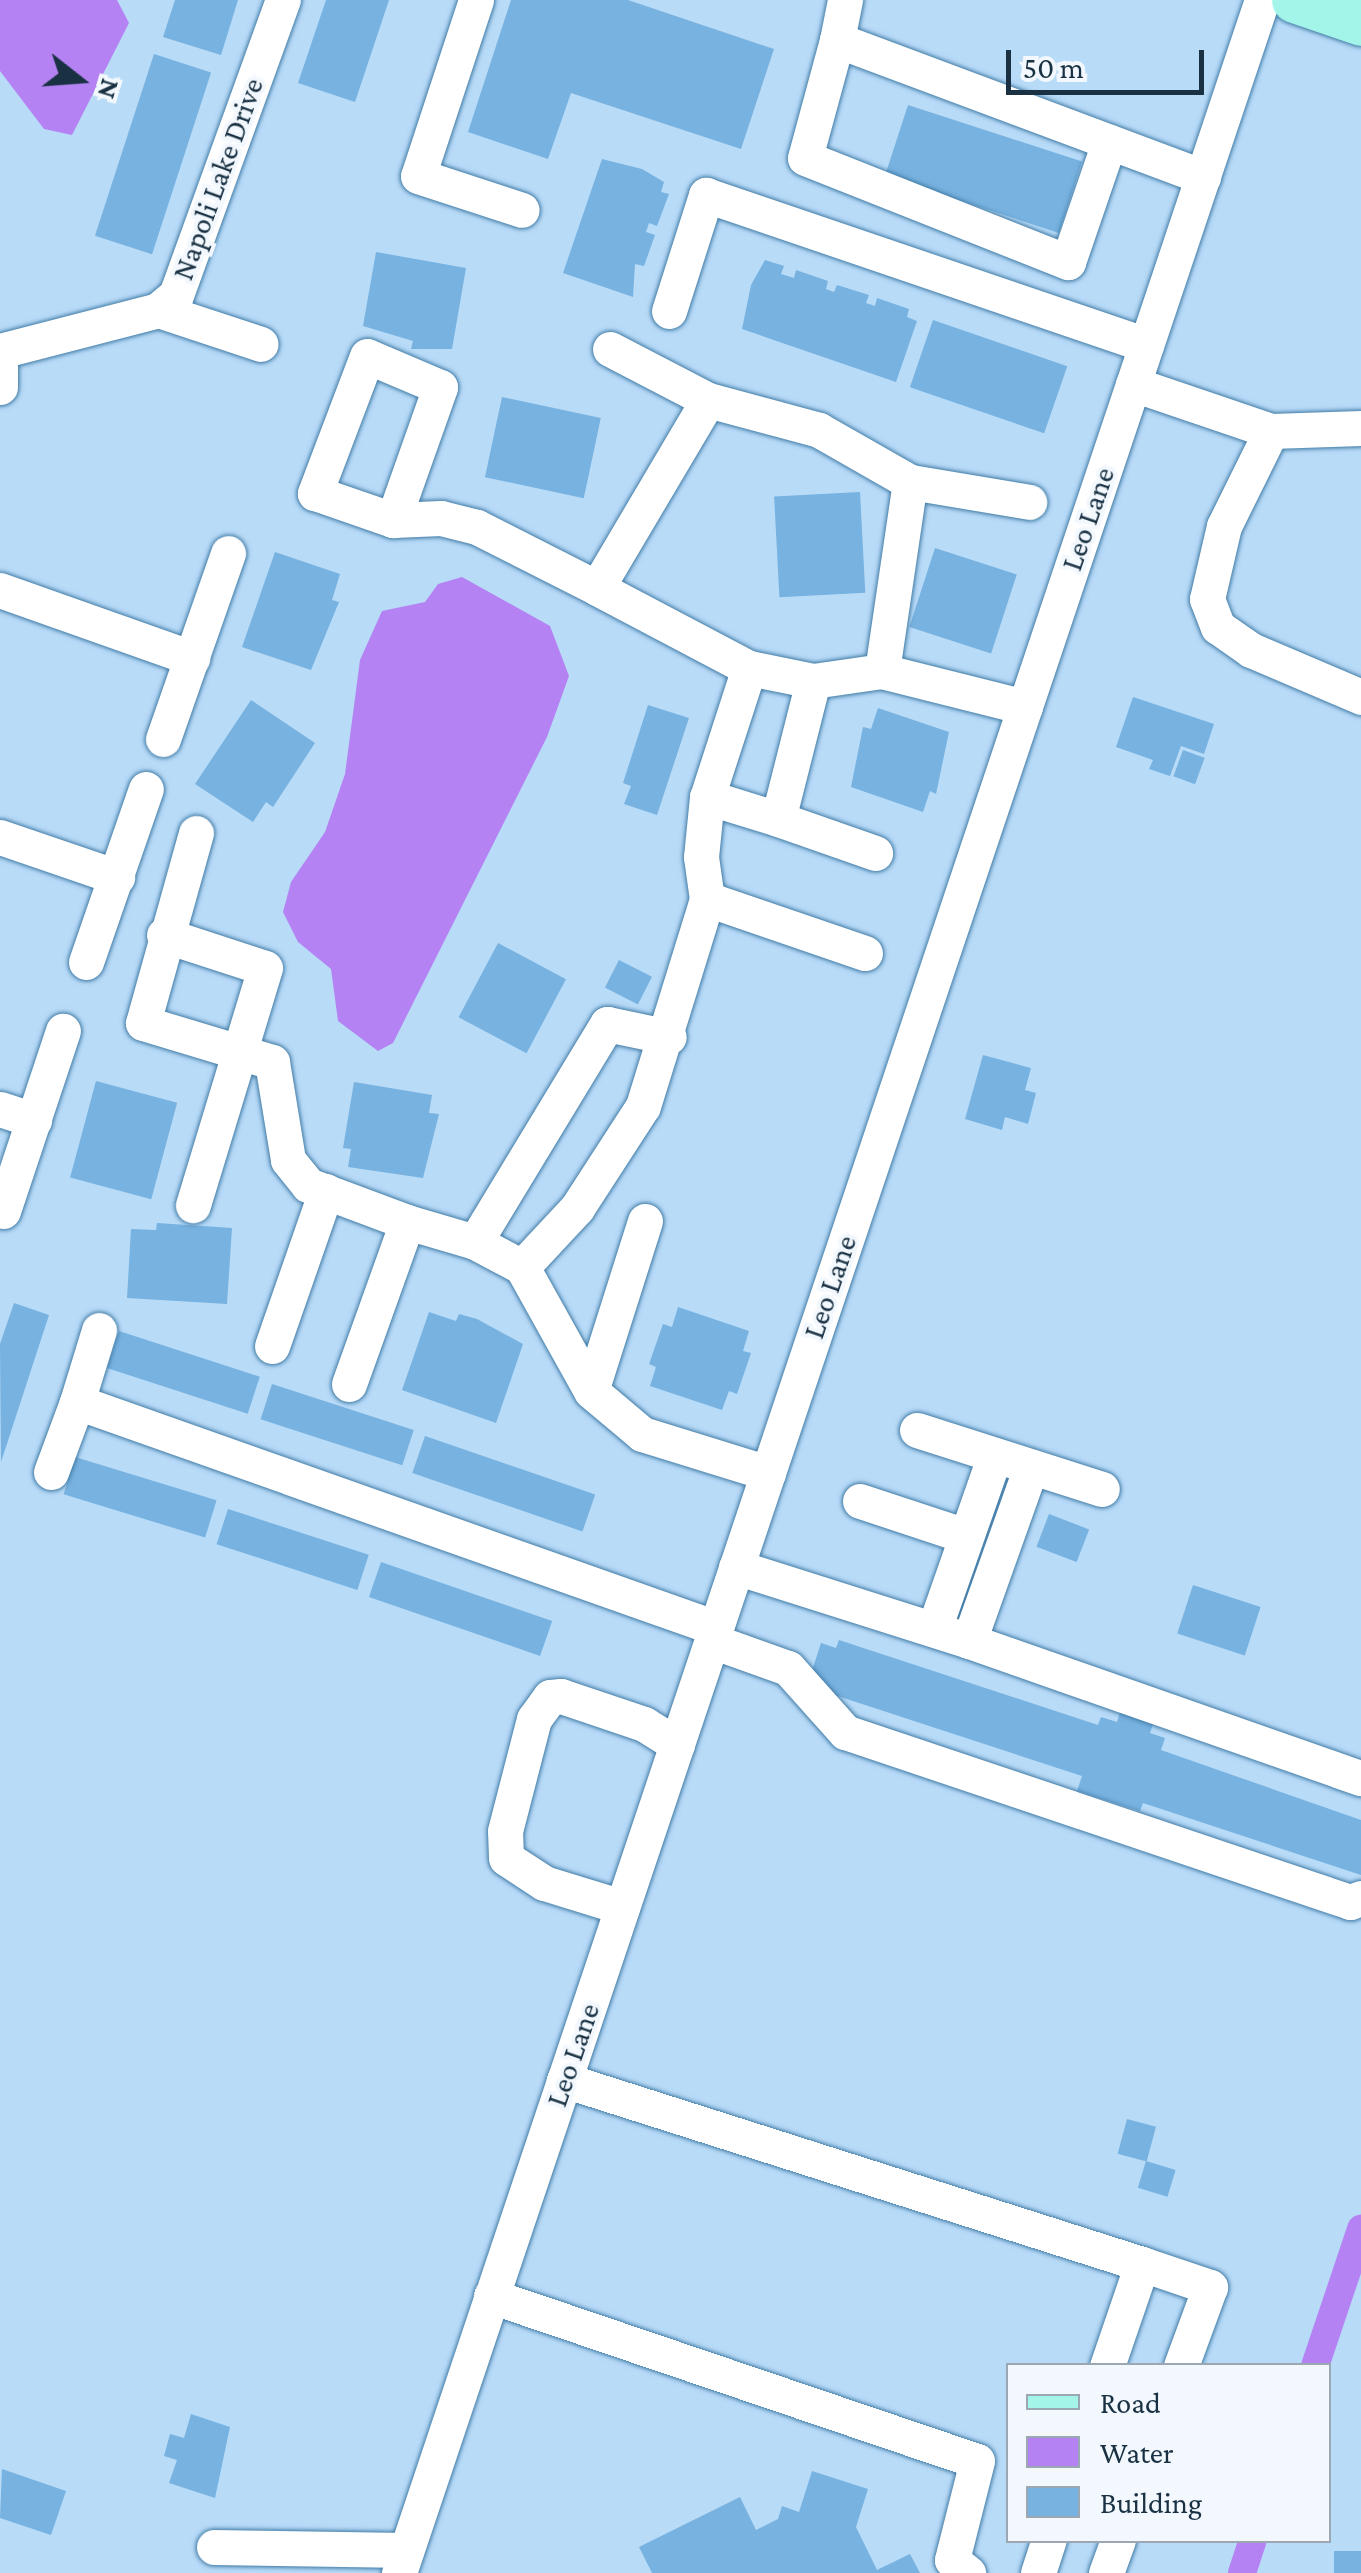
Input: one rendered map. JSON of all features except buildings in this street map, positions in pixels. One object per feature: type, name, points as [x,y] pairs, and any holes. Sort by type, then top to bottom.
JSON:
[{"type":"main road","points":[[1294,0],[1361,23]]},
{"type":"street","name":"Napoli Lake Drive","points":[[0,352],[158,310],[176,295],[284,0]]},
{"type":"street","points":[[476,0],[418,176],[522,210]]},
{"type":"street","points":[[845,0],[805,158],[1068,262],[1109,142]]},
{"type":"street","name":"Leo Lane","points":[[402,2561],[1262,0]]},
{"type":"street","points":[[837,40],[1203,177]]},
{"type":"street","points":[[669,311],[706,195],[1146,345]]},
{"type":"street","points":[[158,310],[261,344]]},
{"type":"street","points":[[610,349],[708,400],[819,430],[910,482],[1029,502]]},
{"type":"street","points":[[0,352],[0,386]]},
{"type":"street","points":[[393,520],[440,388],[367,356],[316,492],[393,520],[441,518],[478,527],[749,668],[813,681],[882,670],[1025,708]]},
{"type":"street","points":[[1133,384],[1271,431],[1361,428]]},
{"type":"street","points":[[597,588],[708,400]]},
{"type":"street","points":[[1271,431],[1224,526],[1207,598],[1218,627],[1251,650],[1361,697]]},
{"type":"street","points":[[882,670],[910,482]]},
{"type":"street","points":[[163,739],[228,553]]},
{"type":"street","points":[[0,590],[192,658]]},
{"type":"street","points":[[522,1267],[577,1208],[624,1135],[668,1036],[706,899],[701,857],[707,797],[749,668]]},
{"type":"street","points":[[778,818],[813,681]]},
{"type":"street","points":[[86,962],[146,790]]},
{"type":"street","points":[[707,797],[875,853]]},
{"type":"street","points":[[196,833],[164,934],[143,1023],[272,1062],[288,1160],[308,1184],[474,1242],[522,1267],[591,1391],[642,1434],[768,1472]]},
{"type":"street","points":[[0,837],[118,876]]},
{"type":"street","points":[[706,899],[865,953]]},
{"type":"street","points":[[164,934],[265,968],[193,1204]]},
{"type":"street","points":[[474,1242],[607,1024],[668,1036]]},
{"type":"street","points":[[3,1211],[62,1031]]},
{"type":"street","points":[[0,1109],[34,1120]]},
{"type":"street","points":[[272,1346],[326,1191]]},
{"type":"street","points":[[591,1391],[646,1221]]},
{"type":"street","points":[[349,1384],[408,1222]]},
{"type":"street","points":[[50,1472],[99,1330]]},
{"type":"street","points":[[76,1402],[714,1634],[788,1668],[845,1732],[1350,1902],[1361,1898]]},
{"type":"street","points":[[917,1430],[1102,1490]]},
{"type":"street","points":[[934,1629],[963,1535],[995,1455]]},
{"type":"street","points":[[968,1642],[1032,1467]]},
{"type":"street","points":[[860,1501],[963,1535]]},
{"type":"street","points":[[736,1567],[934,1629],[1361,1778]]},
{"type":"street","points":[[1092,1684],[1120,1711]]},
{"type":"street","points":[[622,1907],[544,1884],[506,1858],[504,1831],[534,1719],[550,1697],[561,1696],[644,1724],[677,1745]]},
{"type":"street","points":[[1154,1723],[1190,1718]]},
{"type":"street","points":[[564,2080],[1210,2287],[1182,2363]]},
{"type":"street","points":[[1109,2363],[1142,2264]]},
{"type":"street","points":[[492,2296],[977,2461],[952,2560],[968,2573]]},
{"type":"street","points":[[1038,2573],[1047,2543]]},
{"type":"street","points":[[1106,2573],[1117,2543]]},
{"type":"street","points":[[214,2547],[402,2561]]},
{"type":"water","points":[[0,0],[117,0],[129,23],[72,135],[44,129],[0,71]]},
{"type":"water","points":[[462,577],[550,626],[569,676],[547,737],[393,1043],[378,1051],[338,1021],[331,969],[298,942],[283,912],[291,882],[325,832],[345,774],[360,660],[382,611],[425,602],[438,584]]},
{"type":"waterway","points":[[1316,2363],[1361,2229]]},
{"type":"waterway","points":[[1242,2573],[1252,2543]]}]
